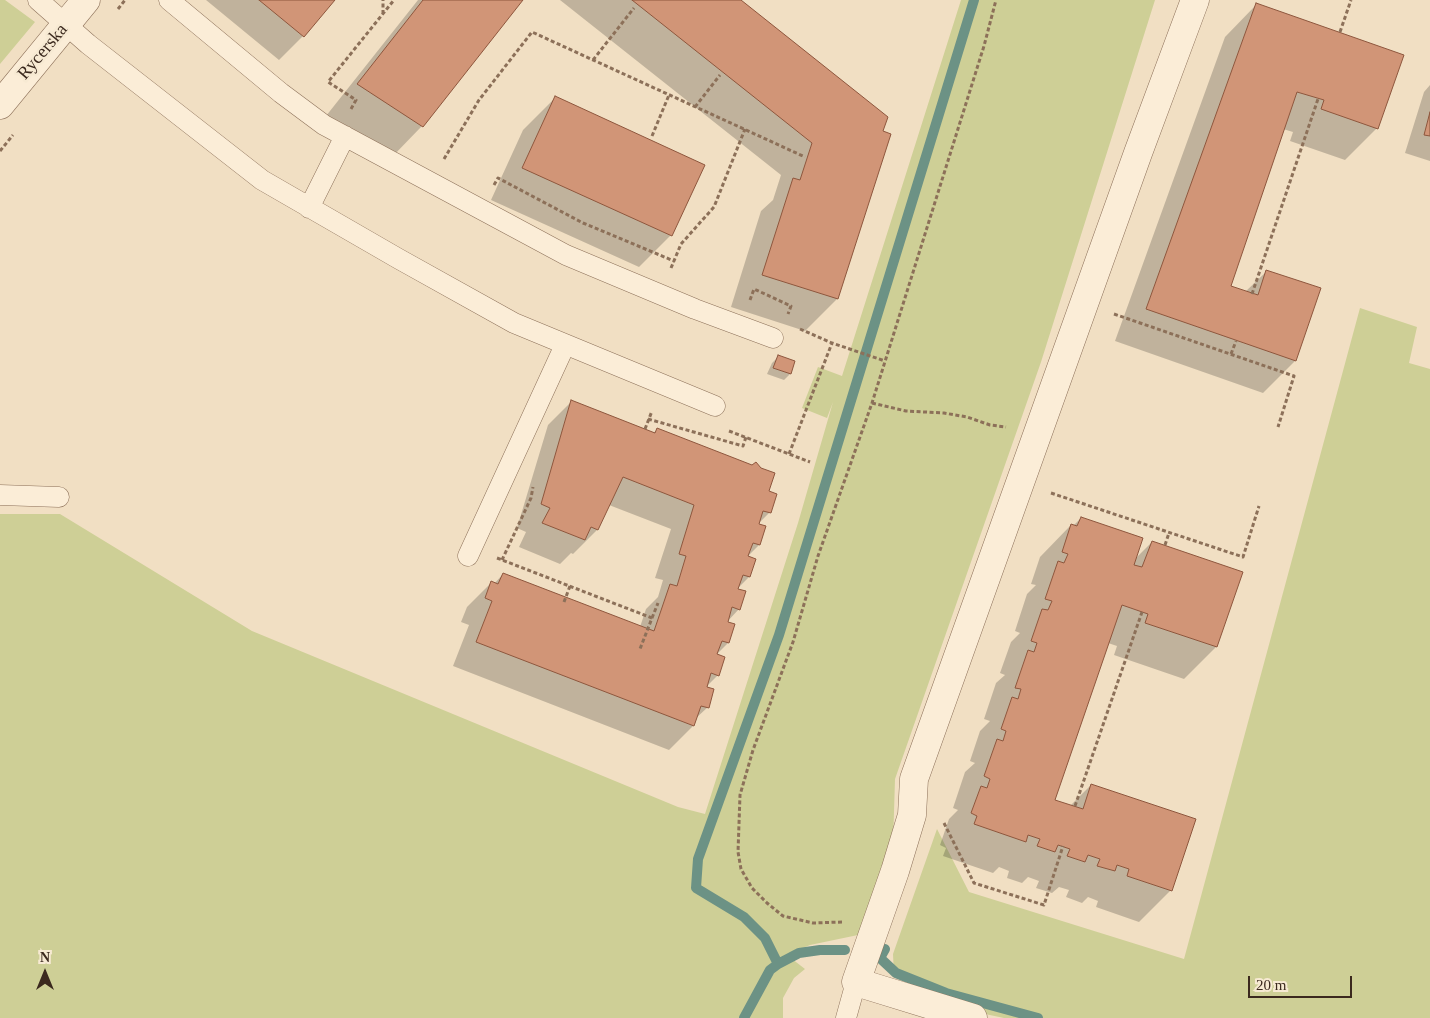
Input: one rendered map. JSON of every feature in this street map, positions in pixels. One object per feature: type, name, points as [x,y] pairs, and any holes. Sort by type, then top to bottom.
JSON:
[{"type":"street","name":"Rycerska","points":[[0,105],[86,0]]},
{"type":"street","points":[[973,1018],[856,982],[912,815],[914,779],[1134,162],[1195,0]]},
{"type":"lane","points":[[38,0],[262,180],[514,323],[715,406]]},
{"type":"lane","points":[[169,0],[281,93],[324,125],[566,255],[695,309],[779,330]]},
{"type":"lane","points":[[309,208],[345,136]]},
{"type":"lane","points":[[468,556],[565,345]]},
{"type":"lane","points":[[0,495],[59,497]]},
{"type":"lane","points":[[846,1018],[856,982]]},
{"type":"path","points":[[383,0],[383,14]]},
{"type":"path","points":[[328,82],[394,0]]},
{"type":"path","points":[[878,920],[813,923],[784,916],[767,903],[752,888],[742,869],[738,852],[740,796],[753,750],[793,642],[818,556],[872,403],[984,46],[996,0]]},
{"type":"path","points":[[1340,32],[1351,0]]},
{"type":"path","points":[[593,60],[634,8]]},
{"type":"path","points":[[440,166],[479,100],[532,32],[805,157]]},
{"type":"path","points":[[695,107],[720,75]]},
{"type":"path","points":[[652,136],[669,95]]},
{"type":"path","points":[[1252,294],[1318,99]]},
{"type":"path","points":[[668,277],[681,244],[714,206],[745,129]]},
{"type":"path","points":[[494,186],[498,178],[584,223],[674,261]]},
{"type":"path","points":[[748,305],[754,289],[791,306],[779,330]]},
{"type":"path","points":[[1109,313],[1294,376],[1278,427]]},
{"type":"path","points":[[793,326],[832,343],[884,361]]},
{"type":"path","points":[[1231,354],[1236,341]]},
{"type":"path","points":[[789,454],[832,343]]},
{"type":"path","points":[[872,403],[906,411],[944,413],[967,417],[990,425],[1038,432]]},
{"type":"path","points":[[645,429],[649,417],[743,446],[746,438]]},
{"type":"path","points":[[1046,491],[1243,557],[1259,506]]},
{"type":"path","points":[[1165,545],[1169,533]]},
{"type":"path","points":[[498,558],[652,618]]},
{"type":"path","points":[[564,602],[570,586]]},
{"type":"path","points":[[640,649],[658,603]]},
{"type":"path","points":[[1075,806],[1142,612]]},
{"type":"path","points":[[943,821],[974,883],[1044,905],[1063,846]]},
{"type":"green space","points":[[0,0],[5,0],[35,22],[0,64]]},
{"type":"green space","points":[[961,0],[1155,0],[1041,362],[895,779],[893,845],[858,935],[810,945],[787,955],[805,969],[794,978],[783,998],[783,1018],[0,1018],[0,514],[60,514],[252,631],[678,807],[705,814],[798,523],[833,402],[827,418],[802,408],[818,367],[842,376]]},
{"type":"green space","points":[[1360,308],[1417,327],[1409,363],[1430,369],[1430,1018],[1004,1018],[985,1014],[925,993],[894,976],[893,954],[937,829],[969,892],[1184,959]]},
{"type":"building","points":[[259,0],[335,0],[304,37]]},
{"type":"building","points":[[423,0],[523,0],[423,127],[357,84]]},
{"type":"building","points":[[632,0],[741,0],[888,117],[883,131],[891,134],[838,299],[762,275],[793,178],[800,180],[812,143]]},
{"type":"building","points":[[1256,3],[1404,55],[1378,129],[1321,109],[1324,100],[1297,92],[1231,286],[1258,295],[1266,270],[1321,288],[1296,361],[1146,309]]},
{"type":"building","points":[[555,96],[705,165],[672,236],[522,168]]},
{"type":"building","points":[[1430,112],[1430,136],[1424,135]]},
{"type":"building","points":[[778,355],[795,361],[791,374],[773,368]]},
{"type":"building","points":[[571,400],[655,433],[657,428],[752,465],[756,462],[761,468],[775,473],[769,491],[777,494],[771,513],[763,511],[759,524],[766,526],[760,545],[753,543],[748,556],[756,559],[750,577],[743,575],[738,589],[746,591],[740,610],[732,607],[728,622],[735,624],[729,643],[722,641],[717,654],[725,657],[719,676],[711,673],[707,687],[714,689],[709,708],[701,706],[694,726],[476,642],[492,601],[485,598],[491,581],[498,584],[503,573],[654,631],[670,584],[677,586],[686,556],[679,554],[694,505],[623,477],[598,530],[591,527],[585,540],[542,523],[550,508],[541,504]]},
{"type":"building","points":[[1081,517],[1143,538],[1134,565],[1142,567],[1152,541],[1243,572],[1217,647],[1145,623],[1148,614],[1122,605],[1055,800],[1083,809],[1091,784],[1196,819],[1172,891],[1127,876],[1129,869],[1117,865],[1115,871],[1097,866],[1100,859],[1088,855],[1085,862],[1067,856],[1070,849],[1058,845],[1055,852],[1037,846],[1040,839],[1028,835],[1026,842],[974,824],[977,816],[971,813],[981,786],[987,788],[990,779],[984,776],[997,739],[1003,741],[1006,731],[1001,729],[1012,697],[1018,699],[1021,689],[1015,688],[1028,650],[1034,652],[1037,643],[1031,641],[1042,609],[1048,610],[1052,601],[1045,599],[1058,561],[1064,563],[1068,554],[1062,552],[1071,524],[1077,526]]},
{"type":"waterway","points":[[778,964],[765,938],[744,917],[696,888],[698,859],[779,635],[974,0]]},
{"type":"waterway","points":[[885,949],[880,958],[896,973],[946,993],[1038,1018]]},
{"type":"waterway","points":[[744,1018],[770,970],[778,964],[799,953],[820,950],[845,950]]}]
